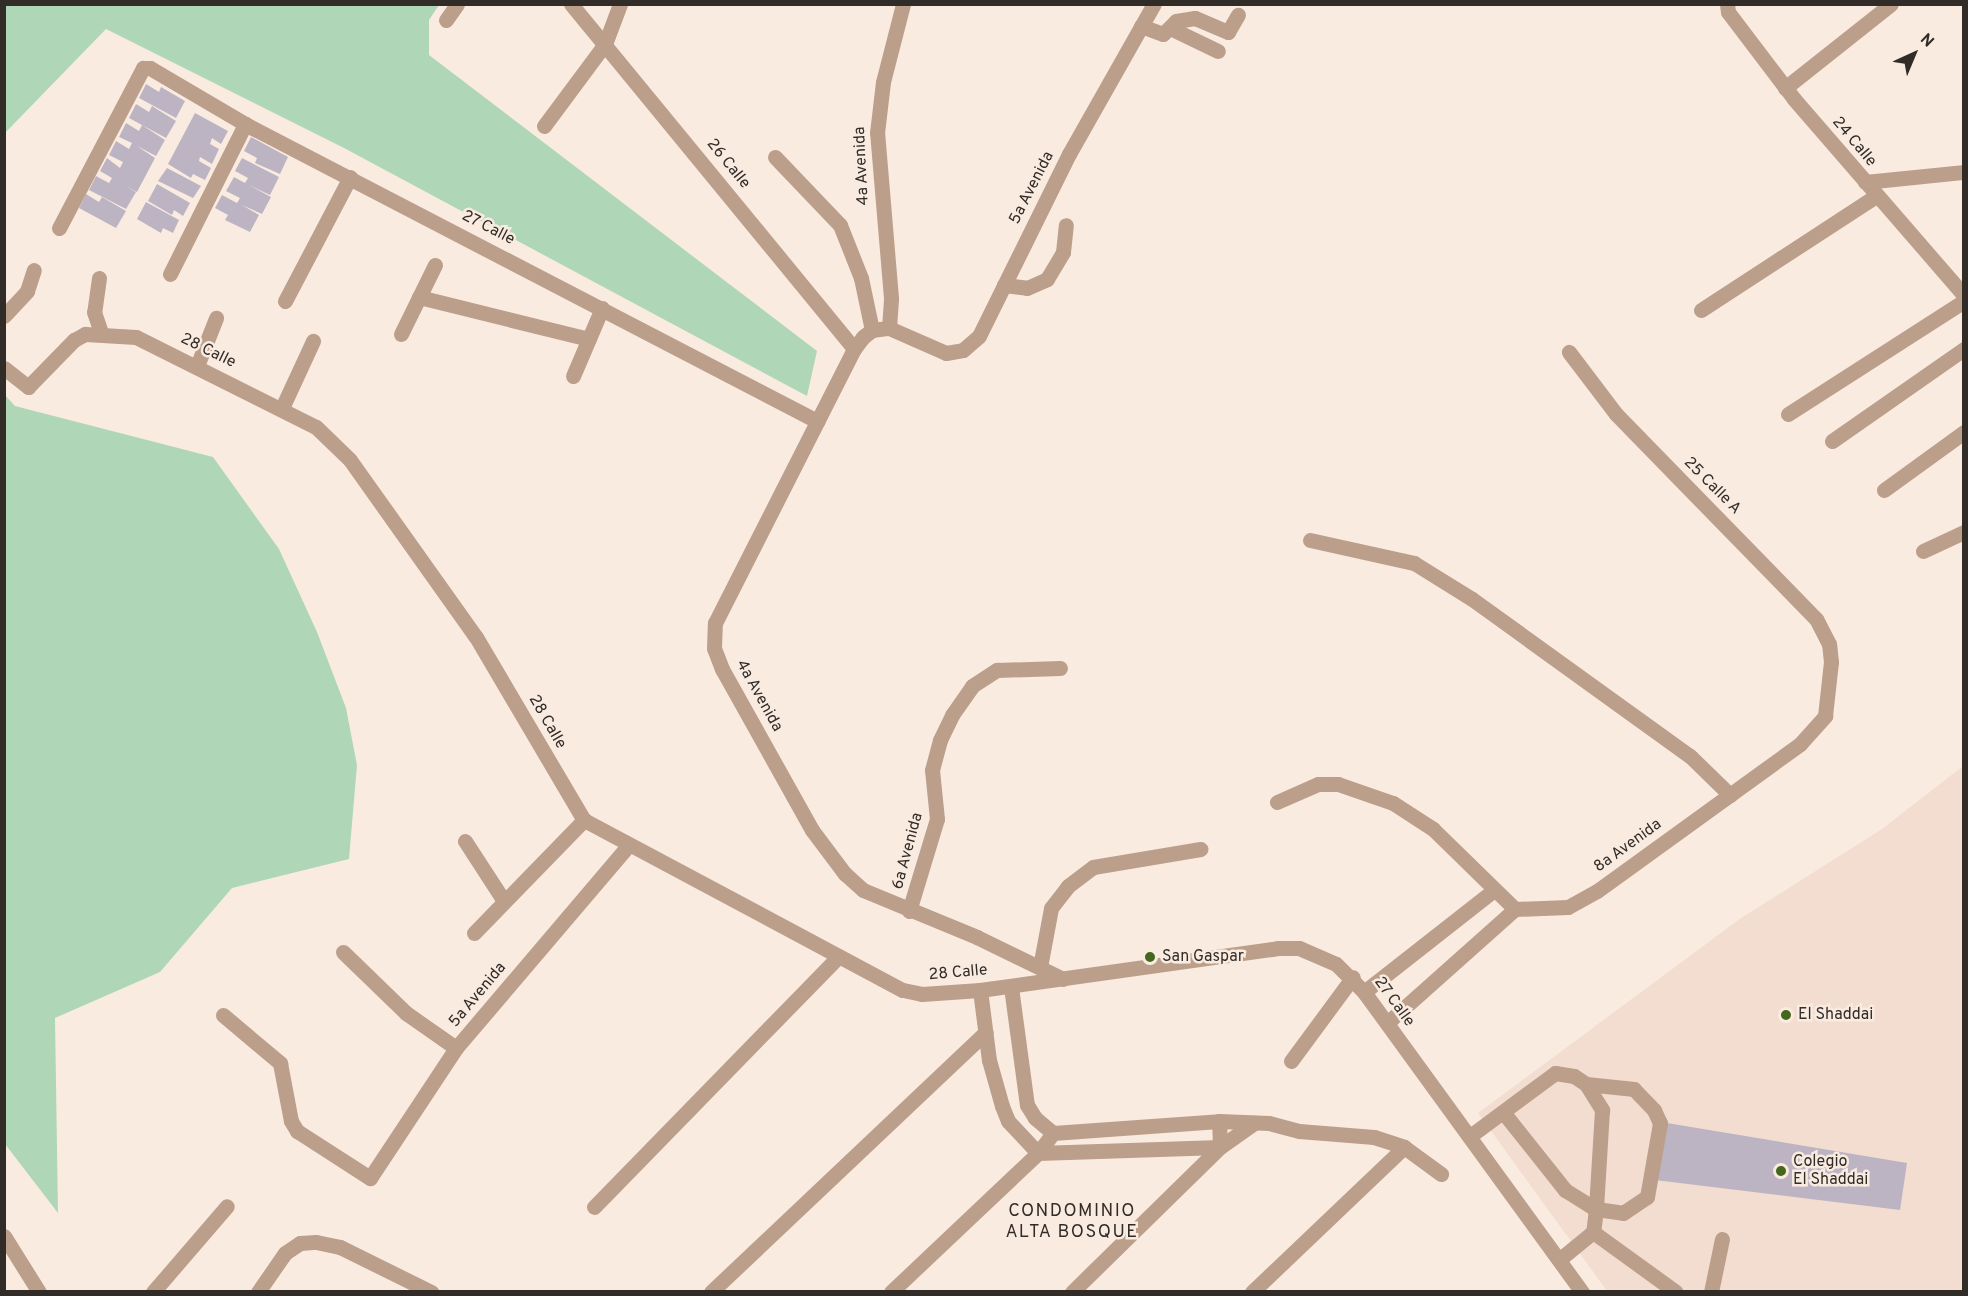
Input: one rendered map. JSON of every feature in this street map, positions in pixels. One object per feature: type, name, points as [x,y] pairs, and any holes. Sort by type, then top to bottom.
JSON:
[{"type":"street","points":[[446,20],[457,4]]},
{"type":"street","name":"26 Calle","points":[[571,4],[854,349]]},
{"type":"street","points":[[544,126],[605,44],[620,4]]},
{"type":"street","name":"4a Avenida","points":[[889,328],[891,298],[877,133],[883,82],[903,4]]},
{"type":"street","name":"5a Avenida","points":[[889,328],[923,345],[946,353],[967,348],[981,332],[1069,154],[1154,4]]},
{"type":"street","name":"24 Calle","points":[[1727,4],[1728,12],[1785,88],[1876,196],[1964,295]]},
{"type":"street","points":[[1785,88],[1891,4]]},
{"type":"street","points":[[1170,28],[1215,57],[1238,15]]},
{"type":"street","points":[[1142,27],[1155,34],[1170,28],[1176,21],[1195,18],[1228,33]]},
{"type":"street","name":"27 Calle","points":[[59,228],[143,68],[150,68],[245,124],[817,421]]},
{"type":"street","points":[[170,274],[245,124]]},
{"type":"street","points":[[774,157],[804,183],[840,225],[861,278],[872,330],[889,328]]},
{"type":"street","points":[[1865,183],[1964,172]]},
{"type":"street","points":[[285,301],[350,177]]},
{"type":"street","points":[[1701,310],[1876,196]]},
{"type":"street","points":[[1004,285],[1027,288],[1047,279],[1063,252],[1066,225]]},
{"type":"street","points":[[400,334],[435,265]]},
{"type":"street","points":[[4,316],[27,291],[34,270]]},
{"type":"street","points":[[99,278],[94,312],[101,332]]},
{"type":"street","points":[[419,297],[589,339]]},
{"type":"street","points":[[1788,414],[1964,301]]},
{"type":"street","points":[[573,376],[602,308]]},
{"type":"street","points":[[197,366],[216,318]]},
{"type":"street","name":"4a Avenida","points":[[872,330],[854,349],[715,623],[714,648],[722,669],[812,830],[833,860],[864,890],[1063,979]]},
{"type":"street","name":"28 Calle","points":[[4,368],[28,387],[75,340],[85,334],[101,332],[136,337],[316,427],[350,460],[476,636],[584,820],[837,958],[903,990],[922,994],[1011,987],[1063,979]]},
{"type":"street","points":[[282,408],[313,341]]},
{"type":"street","points":[[1832,441],[1964,349]]},
{"type":"street","name":"25 Calle A","points":[[1569,352],[1616,414],[1796,595],[1829,644]]},
{"type":"street","points":[[1884,489],[1964,432]]},
{"type":"street","points":[[1923,551],[1964,532]]},
{"type":"street","points":[[1310,540],[1413,563],[1472,599],[1690,756],[1730,795]]},
{"type":"street","name":"8a Avenida","points":[[1515,909],[1568,907],[1800,744],[1825,716],[1831,680],[1829,644]]},
{"type":"street","name":"6a Avenida","points":[[909,911],[937,819],[932,770],[940,740],[952,715],[972,686],[997,670],[1060,668]]},
{"type":"street","points":[[1277,802],[1318,784],[1338,784],[1392,803],[1433,829],[1515,909],[1387,1023]]},
{"type":"street","points":[[474,933],[584,820]]},
{"type":"street","points":[[465,841],[504,901]]},
{"type":"street","name":"5a Avenida","points":[[223,1015],[280,1063],[291,1121],[297,1131],[370,1178],[456,1048],[628,846]]},
{"type":"street","points":[[1040,967],[1051,908],[1068,886],[1093,867],[1202,849]]},
{"type":"street","points":[[1364,992],[1494,890]]},
{"type":"street","name":"27 Calle","points":[[1063,979],[1299,948],[1336,964],[1353,977],[1582,1292]]},
{"type":"street","points":[[343,952],[406,1013],[456,1048]]},
{"type":"street","points":[[594,1207],[837,958]]},
{"type":"street","points":[[1291,1061],[1353,977]]},
{"type":"street","points":[[1011,987],[1027,1105],[1035,1119],[1053,1132],[1220,1121],[1254,1123],[1374,1137],[1404,1147],[1441,1174]]},
{"type":"street","points":[[980,990],[995,1086],[1005,1114],[1038,1153]]},
{"type":"street","points":[[711,1292],[986,1032]]},
{"type":"street","points":[[1470,1136],[1555,1073],[1574,1076],[1586,1084],[1602,1110],[1593,1232],[1560,1259]]},
{"type":"street","points":[[1503,1112],[1565,1190],[1596,1209],[1623,1213],[1647,1197],[1660,1123],[1654,1110],[1634,1089],[1586,1084]]},
{"type":"street","points":[[1220,1121],[1220,1147]]},
{"type":"street","points":[[1072,1292],[1220,1147],[1254,1123]]},
{"type":"street","points":[[891,1292],[1038,1153],[1053,1132]]},
{"type":"street","points":[[1038,1153],[1220,1147]]},
{"type":"street","points":[[1252,1292],[1404,1147]]},
{"type":"street","points":[[153,1292],[227,1206]]},
{"type":"street","points":[[1593,1232],[1676,1292]]},
{"type":"street","points":[[4,1236],[39,1292]]},
{"type":"street","points":[[1711,1292],[1722,1239]]},
{"type":"street","points":[[258,1292],[285,1253],[300,1243],[316,1242],[340,1247],[431,1292]]},
{"type":"shaded area","name":"El Shaddai","points":[[1963,766],[1963,1291],[1607,1291],[1478,1113],[1741,918],[1882,829]]},
{"type":"green space","points":[[5,4],[439,5],[429,20],[429,55],[817,351],[807,396],[344,148],[106,29],[5,133]]},
{"type":"green space","points":[[5,395],[15,406],[213,457],[279,549],[317,632],[346,708],[357,765],[349,859],[232,888],[160,972],[55,1018],[58,1213],[5,1144]]},
{"type":"building","points":[[146,84],[159,92],[161,87],[185,101],[176,118],[139,98]]},
{"type":"building","points":[[136,104],[149,112],[152,106],[176,121],[166,138],[129,118]]},
{"type":"building","points":[[195,113],[228,131],[221,144],[212,138],[210,144],[219,149],[212,164],[200,157],[199,161],[211,168],[205,180],[193,174],[191,178],[168,164]]},
{"type":"building","points":[[126,123],[139,131],[142,125],[165,140],[156,156],[137,146],[155,158],[137,192],[125,186],[136,192],[126,209],[89,190],[96,176],[109,183],[112,178],[100,171],[107,158],[120,168],[123,162],[109,155],[116,141],[129,149],[132,143],[119,137]]},
{"type":"building","points":[[251,137],[288,157],[280,174],[255,163],[257,158],[244,151]]},
{"type":"building","points":[[242,158],[279,177],[270,195],[249,185],[271,197],[262,214],[242,205],[259,215],[250,232],[225,220],[228,215],[215,208],[222,195],[237,203],[240,198],[226,191],[234,177],[245,183],[248,178],[235,171]]},
{"type":"building","points":[[167,168],[201,186],[193,198],[158,181]]},
{"type":"building","points":[[157,184],[190,203],[183,216],[174,210],[172,215],[148,201]]},
{"type":"building","points":[[86,194],[99,202],[102,197],[126,211],[116,228],[79,208]]},
{"type":"building","points":[[146,202],[179,220],[173,233],[163,228],[161,233],[137,219]]},
{"type":"building","name":"Colegio El Shaddai","points":[[1661,1122],[1907,1163],[1900,1210],[1655,1180]]},
{"type":"place","name":"San Gaspar","points":[[1150,957]]},
{"type":"place","name":"El Shaddai","points":[[1786,1015]]},
{"type":"place","name":"Colegio El Shaddai","points":[[1781,1171]]},
{"type":"district","name":"CONDOMINIO ALTA BOSQUE","points":[[1072,1223]]}]
